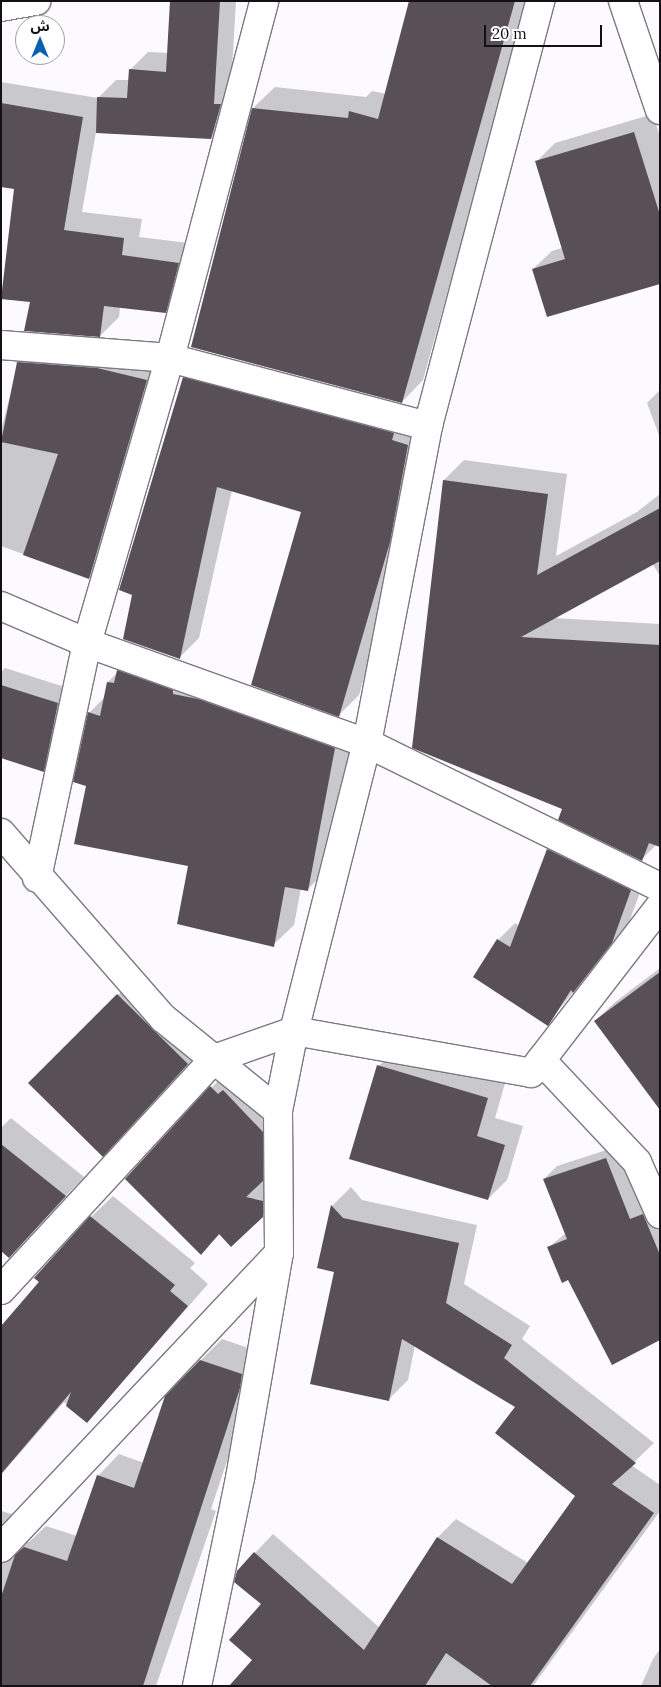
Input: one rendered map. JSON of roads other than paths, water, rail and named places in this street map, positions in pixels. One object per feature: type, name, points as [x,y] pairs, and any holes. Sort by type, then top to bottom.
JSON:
[{"type":"street","points":[[1,7],[36,1]]},
{"type":"street","points":[[38,878],[87,643],[170,358],[264,1]]},
{"type":"street","points":[[197,1686],[240,1478],[279,1253],[278,1111],[294,1031],[367,743],[428,426],[540,1]]},
{"type":"street","points":[[623,1],[660,110]]},
{"type":"street","points":[[1,345],[170,358],[428,426]]},
{"type":"street","points":[[1,606],[87,643],[367,743],[660,887]]},
{"type":"street","points":[[1,833],[38,878],[163,1018],[278,1111]]},
{"type":"street","points":[[1,1290],[214,1059],[294,1031],[531,1073],[660,906]]},
{"type":"street","points":[[541,1060],[638,1162],[660,1214]]},
{"type":"street","points":[[1,1548],[279,1253]]}]
